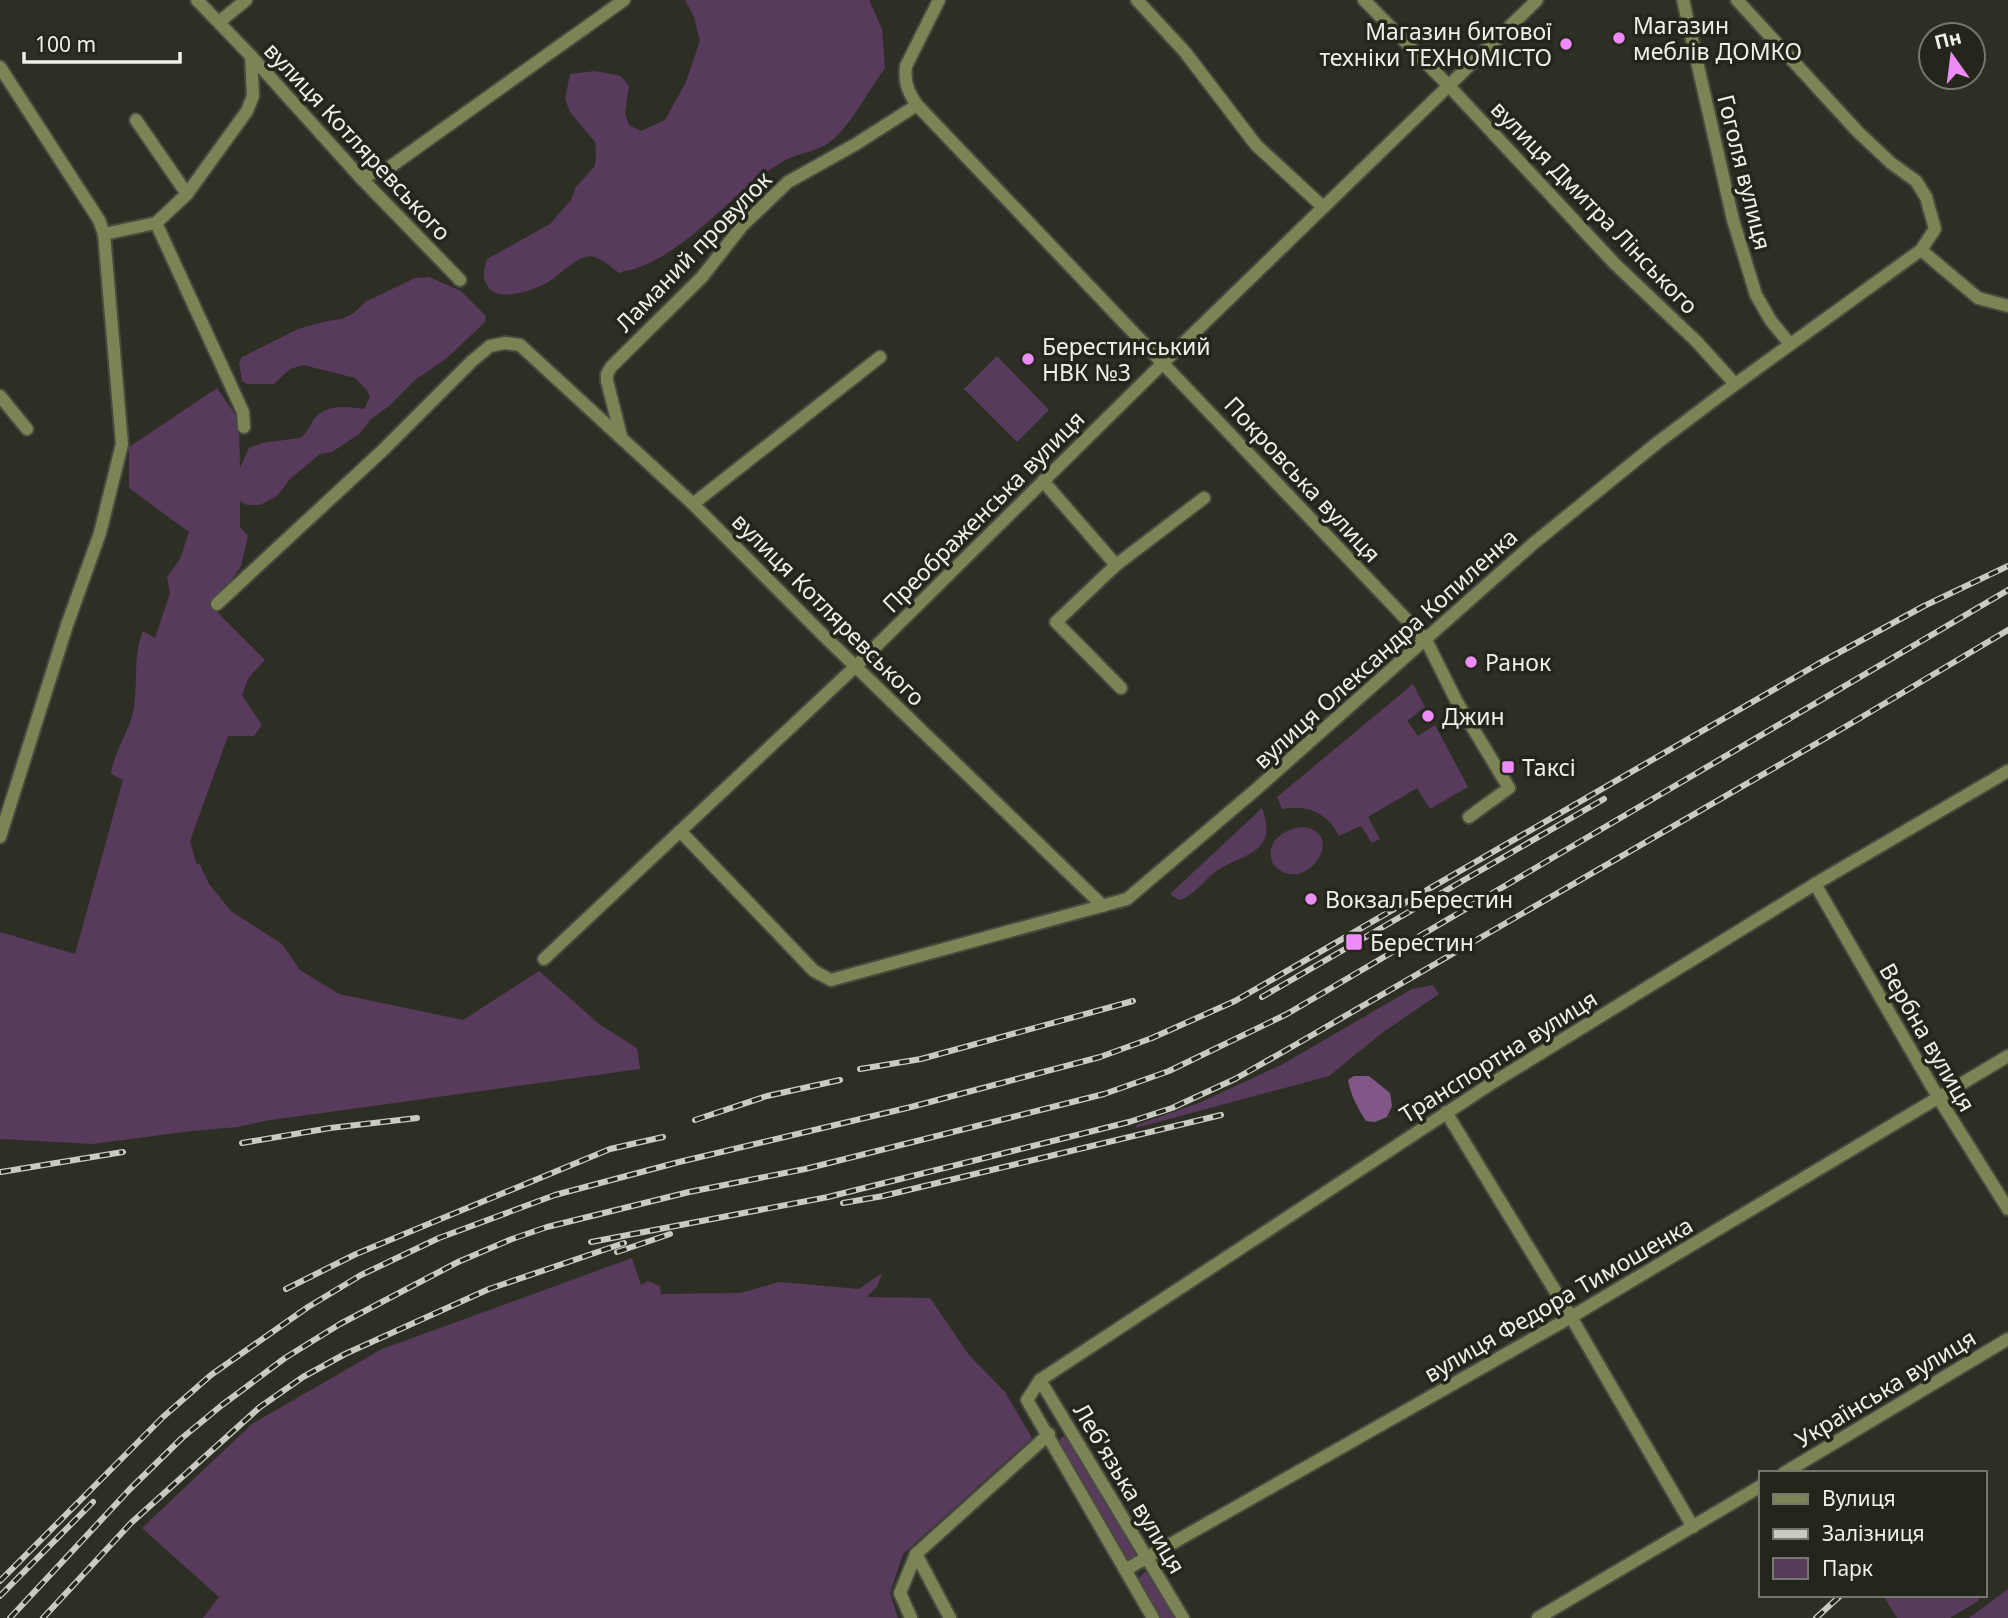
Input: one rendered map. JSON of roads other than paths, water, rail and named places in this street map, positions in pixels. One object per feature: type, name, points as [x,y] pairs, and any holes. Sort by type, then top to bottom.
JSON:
[{"type":"street","name":"вулиця Котляревського","points":[[197,0],[360,177],[460,280]]},
{"type":"street","points":[[219,22],[246,0]]},
{"type":"street","points":[[360,177],[387,169],[624,0]]},
{"type":"street","points":[[917,105],[906,85],[906,66],[939,0]]},
{"type":"street","points":[[1137,0],[1185,52],[1256,145],[1324,207]]},
{"type":"street","name":"вулиця Дмитра Лінського","points":[[1364,0],[1449,86],[1614,263],[1698,342],[1735,384]]},
{"type":"street","name":"Преображенська вулиця","points":[[544,959],[856,666],[1537,0]]},
{"type":"street","name":"Гоголя вулиця","points":[[1683,0],[1733,220],[1756,295],[1771,321],[1790,344]]},
{"type":"street","points":[[1737,0],[1858,132],[1891,163],[1916,181],[1926,197],[1935,229],[1921,250],[1978,298],[2008,306]]},
{"type":"street","points":[[104,234],[156,223],[187,194],[247,111],[253,96],[251,56]]},
{"type":"street","points":[[0,67],[99,220],[104,234],[122,444],[100,533],[67,625],[0,836]]},
{"type":"street","name":"Покровська вулиця","points":[[917,105],[1426,640],[1457,702],[1509,788],[1469,817]]},
{"type":"street","name":"Ламаний провулок","points":[[621,437],[607,381],[611,367],[702,277],[742,226],[788,182],[856,145],[917,105]]},
{"type":"street","points":[[136,120],[187,194]]},
{"type":"street","points":[[156,223],[243,412],[244,427]]},
{"type":"street","name":"вулиця Олександра Копиленка","points":[[681,832],[814,971],[831,980],[1127,899],[1545,535],[1657,443],[1921,250]]},
{"type":"street","name":"вулиця Котляревського","points":[[217,604],[382,451],[472,360],[490,346],[505,343],[520,345],[693,504],[1103,906]]},
{"type":"street","points":[[693,504],[880,357]]},
{"type":"street","points":[[0,396],[27,429]]},
{"type":"street","points":[[1043,481],[1116,565]]},
{"type":"street","points":[[1121,688],[1056,622],[1116,565],[1204,498]]},
{"type":"street","name":"Транспортна вулиця","points":[[1027,1400],[1040,1380],[1446,1112],[1815,884],[2008,771]]},
{"type":"street","name":"Вербна вулиця","points":[[1815,884],[1938,1097],[2008,1209]]},
{"type":"street","name":"вулиця Федора Тимошенка","points":[[1125,1570],[1571,1317],[2008,1056]]},
{"type":"street","points":[[1446,1112],[1571,1317],[1693,1527]]},
{"type":"street","name":"Українська вулиця","points":[[1787,1471],[2008,1339]]},
{"type":"street","name":"Леб'язька вулиця","points":[[1040,1380],[1183,1618]]},
{"type":"street","name":"Леб'язька вулиця","points":[[1027,1400],[1153,1618]]},
{"type":"street","points":[[911,1618],[900,1593],[916,1554],[1049,1434]]},
{"type":"street","points":[[1538,1618],[1759,1487]]},
{"type":"street","points":[[916,1554],[950,1618]]},
{"type":"railway","points":[[0,1581],[163,1417],[211,1375],[308,1307],[361,1275],[439,1238],[555,1195],[679,1162],[911,1107],[1100,1057],[1152,1038],[1235,1001],[1818,664],[1924,606],[2008,566]]},
{"type":"railway","points":[[10,1618],[130,1489],[182,1438],[222,1405],[285,1358],[340,1324],[458,1262],[547,1227],[689,1192],[805,1169],[1104,1094],[1169,1071],[1287,1014],[2008,590]]},
{"type":"railway","points":[[591,1242],[828,1197],[1129,1122],[1172,1108],[1235,1079],[1288,1049],[2008,630]]},
{"type":"railway","points":[[1262,997],[1604,799]]},
{"type":"railway","points":[[860,1069],[921,1059],[1133,1001]]},
{"type":"railway","points":[[695,1120],[767,1096],[840,1080]]},
{"type":"railway","points":[[843,1203],[883,1196],[1221,1115]]},
{"type":"railway","points":[[242,1143],[330,1128],[417,1118]]},
{"type":"railway","points":[[286,1289],[356,1254],[610,1149],[663,1137]]},
{"type":"railway","points":[[1,1172],[123,1152]]},
{"type":"railway","points":[[617,1252],[670,1234]]},
{"type":"railway","points":[[43,1618],[131,1523],[260,1407],[303,1377],[345,1354],[489,1289],[624,1243]]},
{"type":"railway","points":[[0,1596],[93,1502]]},
{"type":"railway","points":[[1816,1618],[1839,1597]]},
{"type":"place","name":"Магазин меблів ДОМКО","points":[[1619,38]]},
{"type":"place","name":"Магазин битової техніки ТЕХНОМІСТО","points":[[1566,44]]},
{"type":"place","name":"Берестинський НВК №3","points":[[1028,359]]},
{"type":"place","name":"Ранок","points":[[1471,662]]},
{"type":"place","name":"Джин","points":[[1428,716]]},
{"type":"place","name":"Таксі","points":[[1508,767]]},
{"type":"place","name":"Вокзал Берестин","points":[[1311,899]]},
{"type":"place","name":"Берестин","points":[[1354,942]]}]
